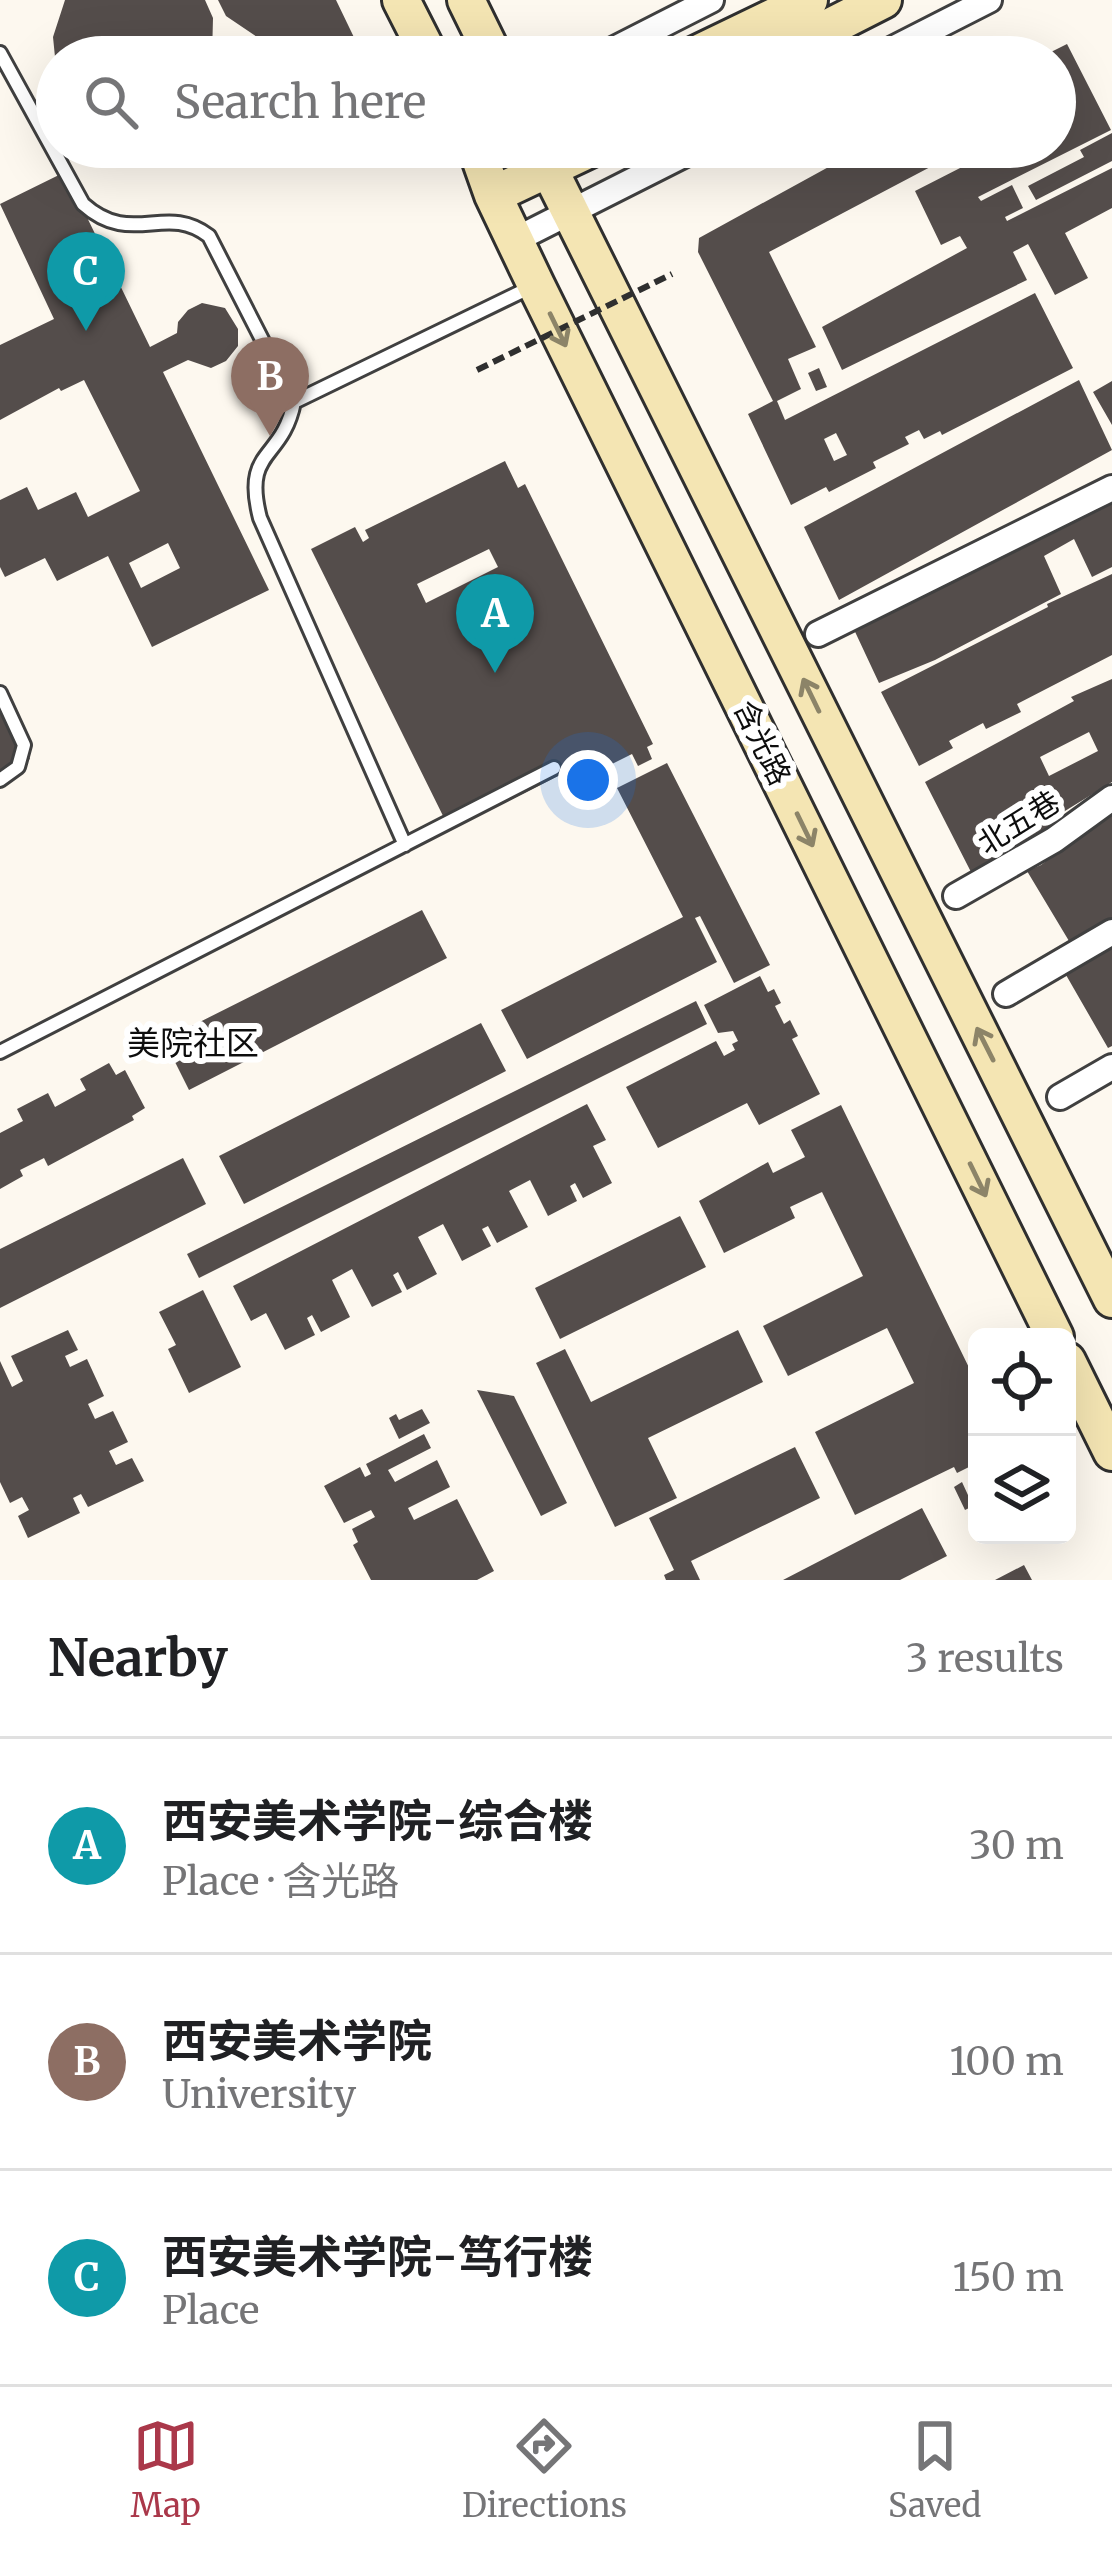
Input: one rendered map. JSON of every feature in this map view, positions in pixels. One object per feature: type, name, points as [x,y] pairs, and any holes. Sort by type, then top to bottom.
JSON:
[{"type":"main road","points":[[401,0],[419,36]]},
{"type":"main road","points":[[466,0],[484,36]]},
{"type":"main road","points":[[734,36],[809,0]]},
{"type":"main road","points":[[812,36],[883,0]]},
{"type":"main road","name":"含光路","points":[[489,168],[493,195],[536,285],[1051,1328]]},
{"type":"main road","points":[[493,195],[530,168]]},
{"type":"main road","points":[[549,168],[1112,1299]]},
{"type":"main road","points":[[1076,1379],[1112,1452]]},
{"type":"street","points":[[640,36],[711,0]]},
{"type":"street","points":[[918,36],[989,0]]},
{"type":"street","points":[[515,241],[658,168]]},
{"type":"street","points":[[818,634],[1112,488]]},
{"type":"street","name":"北五巷","points":[[956,896],[1054,840],[1112,798]]},
{"type":"street","points":[[1006,994],[1112,932]]},
{"type":"street","points":[[1060,1097],[1112,1067]]},
{"type":"lane","points":[[0,53],[36,118]]},
{"type":"lane","points":[[63,168],[83,204],[102,221],[136,227],[192,223],[208,236],[294,402],[285,435],[258,464],[252,485],[260,518],[405,845]]},
{"type":"lane","points":[[294,402],[536,285]]},
{"type":"lane","points":[[0,693],[24,745],[17,767],[0,780]]},
{"type":"lane","points":[[0,1052],[554,768]]},
{"type":"path","points":[[478,370],[672,274]]},
{"type":"building","points":[[65,0],[205,0],[213,18],[213,36],[53,36]]},
{"type":"building","points":[[218,0],[336,0],[353,36],[256,36],[226,16]]},
{"type":"building","points":[[1076,62],[1111,130],[1076,148]]},
{"type":"building","points":[[1112,133],[1112,161],[1036,200],[1028,186],[1063,168],[1076,168],[1076,161],[1084,157],[1080,150]]},
{"type":"building","points":[[827,168],[928,168],[769,252],[816,347],[788,359],[801,389],[777,401],[785,420],[1035,293],[1073,368],[942,435],[940,431],[924,439],[919,430],[905,437],[909,444],[873,462],[876,468],[791,505],[748,414],[773,401],[698,252],[699,238]],"holes":[[[836,433],[847,455],[834,461],[824,439]]]},
{"type":"building","points":[[960,168],[1036,168],[978,197],[981,201],[1012,185],[1023,208],[1005,217],[1007,221],[1112,168],[1112,208],[1065,233],[1088,278],[1055,295],[1028,244],[1013,252],[1027,280],[842,370],[822,327],[967,248],[960,236],[941,245],[915,191]]},
{"type":"building","points":[[65,172],[150,347],[177,333],[178,322],[188,310],[202,303],[225,308],[238,329],[238,346],[226,361],[211,368],[188,360],[163,372],[269,590],[152,647],[108,556],[57,581],[45,558],[5,577],[0,567],[0,500],[27,487],[38,510],[76,492],[88,517],[140,491],[84,380],[0,420],[0,345],[54,319],[0,204]],"holes":[[[168,543],[180,568],[141,588],[129,563]]]},
{"type":"building","points":[[819,368],[827,387],[816,391],[808,373]]},
{"type":"building","points":[[1079,380],[1112,450],[839,600],[804,527]]},
{"type":"building","points":[[1112,381],[1112,425],[1093,392]]},
{"type":"building","points":[[505,461],[518,488],[525,484],[653,744],[647,747],[652,759],[638,766],[632,754],[604,768],[598,756],[450,830],[311,549],[355,527],[363,542],[369,538],[365,530]],"holes":[[[489,549],[498,567],[426,603],[417,584]]]},
{"type":"building","points":[[1112,486],[1112,567],[1092,577],[1074,539],[1044,556],[1061,594],[935,660],[879,683],[850,621]]},
{"type":"building","points":[[1112,574],[1112,655],[1017,704],[1021,712],[986,729],[983,723],[949,741],[953,748],[919,766],[881,692]]},
{"type":"building","points":[[1112,679],[1112,782],[1052,819],[1053,824],[1026,847],[971,872],[925,782],[1074,701],[1071,697]],"holes":[[[1089,732],[1098,751],[1049,776],[1040,757]]]},
{"type":"building","points":[[0,700],[30,759],[0,774]]},
{"type":"building","points":[[667,763],[770,965],[734,983],[700,916],[695,918],[717,962],[527,1059],[501,1010],[683,917],[617,788]]},
{"type":"building","points":[[1112,810],[1112,920],[1072,946],[1027,871]]},
{"type":"building","points":[[422,910],[447,958],[189,1090],[164,1040]]},
{"type":"building","points":[[1112,936],[1112,1046],[1108,1048],[1062,968]]},
{"type":"building","points":[[760,976],[781,1003],[775,1006],[784,1024],[790,1020],[798,1036],[792,1039],[820,1094],[759,1125],[747,1103],[658,1148],[626,1087],[716,1041],[724,1056],[735,1050],[732,1044],[738,1041],[733,1031],[718,1033],[704,1005]]},
{"type":"building","points":[[696,1001],[707,1024],[199,1278],[187,1254]]},
{"type":"building","points":[[481,1023],[506,1071],[244,1204],[219,1156]]},
{"type":"building","points":[[109,1063],[116,1075],[125,1070],[145,1108],[132,1116],[134,1120],[48,1166],[44,1158],[20,1170],[23,1176],[0,1189],[0,1133],[23,1121],[17,1109],[48,1093],[55,1107],[86,1090],[80,1079]]},
{"type":"building","points":[[587,1104],[606,1140],[593,1146],[612,1183],[583,1198],[575,1183],[570,1186],[577,1201],[548,1216],[530,1180],[509,1191],[528,1227],[497,1243],[488,1226],[482,1229],[491,1246],[462,1261],[443,1224],[418,1237],[437,1274],[407,1290],[398,1272],[393,1275],[402,1292],[372,1307],[352,1269],[332,1280],[350,1317],[321,1332],[312,1315],[307,1318],[315,1335],[285,1350],[266,1313],[251,1321],[233,1286]]},
{"type":"building","points":[[841,1105],[968,1366],[968,1468],[957,1473],[954,1467],[855,1515],[815,1432],[914,1383],[887,1328],[788,1376],[763,1326],[863,1276],[822,1192],[790,1207],[795,1218],[724,1253],[699,1201],[768,1162],[773,1173],[805,1157],[791,1130]]},
{"type":"building","points":[[183,1158],[206,1204],[0,1308],[0,1249]]},
{"type":"building","points":[[680,1216],[706,1267],[560,1339],[535,1288]]},
{"type":"building","points":[[203,1290],[241,1367],[189,1393],[168,1349],[176,1345],[159,1312]]},
{"type":"building","points":[[68,1330],[78,1350],[65,1356],[70,1367],[87,1359],[104,1396],[88,1404],[95,1419],[113,1411],[128,1442],[109,1451],[116,1465],[132,1458],[144,1481],[88,1507],[81,1494],[73,1498],[80,1513],[28,1538],[18,1516],[29,1510],[22,1497],[10,1503],[0,1482],[0,1361],[12,1387],[23,1381],[11,1356]]},
{"type":"building","points":[[738,1330],[763,1382],[648,1438],[677,1498],[615,1527],[536,1363],[565,1349],[591,1402]]},
{"type":"building","points":[[477,1390],[514,1396],[567,1503],[541,1516]]},
{"type":"building","points":[[422,1409],[430,1423],[399,1439],[389,1418],[396,1414],[399,1420]]},
{"type":"building","points":[[424,1434],[431,1448],[388,1470],[395,1482],[437,1460],[450,1487],[408,1508],[414,1520],[457,1499],[494,1571],[477,1580],[371,1580],[353,1545],[358,1542],[352,1529],[375,1517],[371,1510],[344,1523],[324,1486],[360,1467],[365,1477],[371,1474],[366,1464]]},
{"type":"building","points":[[795,1447],[820,1498],[691,1561],[700,1580],[666,1580],[664,1575],[674,1570],[649,1518]]},
{"type":"building","points":[[962,1482],[968,1508],[965,1510],[954,1487]]},
{"type":"building","points":[[922,1508],[947,1556],[900,1580],[783,1580]]},
{"type":"building","points":[[1024,1565],[1032,1580],[995,1580]]},
{"type":"place","name":"西安美术学院-笃行楼","points":[[86,331]]},
{"type":"place","name":"西安美术学院","points":[[270,436]]},
{"type":"place","name":"西安美术学院-综合楼","points":[[495,673]]},
{"type":"district","name":"美院社区","points":[[193,1043]]}]
